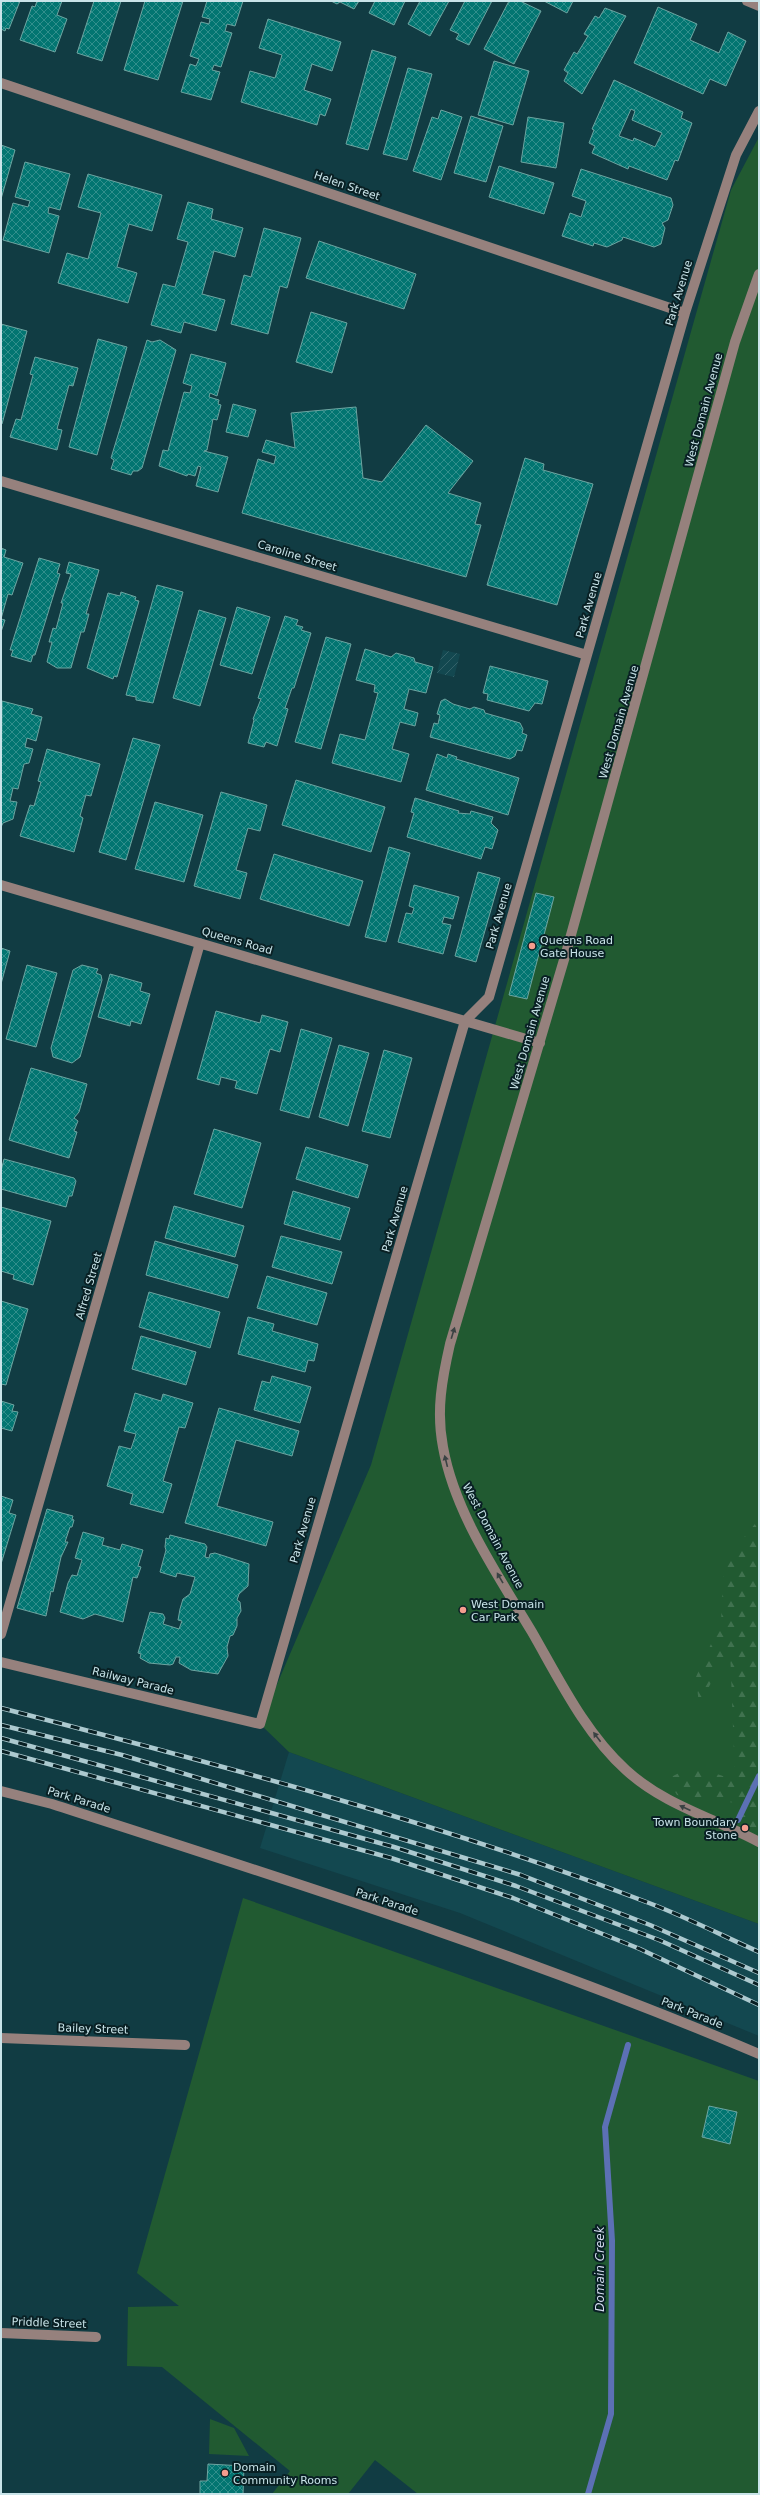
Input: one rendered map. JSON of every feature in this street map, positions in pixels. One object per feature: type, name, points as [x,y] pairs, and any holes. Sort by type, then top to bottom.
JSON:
[{"type":"street","points":[[747,1],[759,6]]},
{"type":"street","name":"Helen Street","points":[[1,83],[685,313]]},
{"type":"street","name":"Park Avenue","points":[[260,1724],[465,1021],[489,996],[685,313],[736,156],[759,110]]},
{"type":"street","name":"West Domain Avenue","points":[[759,274],[735,342],[652,648],[540,1043],[450,1344],[440,1394],[440,1431],[453,1486],[480,1542],[578,1710],[609,1754],[647,1788],[669,1801],[759,1842]]},
{"type":"street","name":"Caroline Street","points":[[1,481],[587,655]]},
{"type":"street","name":"Queens Road","points":[[1,886],[540,1043]]},
{"type":"street","name":"Alfred Street","points":[[1,1634],[200,943]]},
{"type":"street","name":"Railway Parade","points":[[1,1662],[260,1724]]},
{"type":"street","name":"Park Parade","points":[[1,1791],[52,1804],[453,1936],[622,1998],[759,2054]]},
{"type":"street","name":"Bailey Street","points":[[1,2038],[184,2045]]},
{"type":"street","name":"Priddle Street","points":[[1,2333],[96,2337]]},
{"type":"shaded area","points":[[443,650],[460,654],[454,677],[437,673]]},
{"type":"shaded area","points":[[289,1752],[759,1924],[759,2036],[460,1913],[260,1848]]},
{"type":"green space","points":[[759,137],[759,1924],[289,1752],[260,1724],[371,1465],[731,190]]},
{"type":"green space","points":[[759,1519],[759,1833],[744,1825],[736,1803],[677,1795],[667,1779],[693,1766],[735,1780],[730,1648],[699,1705],[696,1677],[721,1622],[724,1562]]},
{"type":"green space","points":[[243,1898],[759,2081],[759,2494],[418,2494],[375,2460],[348,2494],[272,2494],[290,2471],[162,2367],[127,2366],[128,2307],[179,2306],[137,2273]]},
{"type":"green space","points":[[210,2419],[234,2428],[249,2456],[209,2454]]},
{"type":"building","points":[[1,1],[20,1],[9,29],[6,28],[5,31],[1,29]]},
{"type":"building","points":[[37,1],[62,1],[57,15],[67,19],[55,52],[20,40],[32,6],[35,7]]},
{"type":"building","points":[[94,1],[121,1],[102,61],[77,53]]},
{"type":"building","points":[[145,1],[183,1],[158,80],[124,70]]},
{"type":"building","points":[[207,1],[243,1],[235,26],[227,24],[225,31],[232,33],[221,67],[214,65],[212,70],[220,72],[211,100],[181,92],[190,64],[196,66],[199,59],[190,56],[201,22],[209,24],[210,19],[202,17]]},
{"type":"building","points":[[331,1],[359,1],[354,9],[340,2],[337,4]]},
{"type":"building","points":[[375,1],[405,1],[394,25],[369,13]]},
{"type":"building","points":[[420,1],[449,1],[430,36],[408,24]]},
{"type":"building","points":[[465,1],[492,1],[469,45],[456,39],[459,34],[450,30]]},
{"type":"building","points":[[509,1],[520,1],[541,11],[514,64],[484,49]]},
{"type":"building","points":[[544,1],[573,1],[567,13]]},
{"type":"building","points":[[658,7],[697,24],[690,40],[719,53],[728,32],[746,41],[726,86],[710,79],[703,94],[634,63]]},
{"type":"building","points":[[605,8],[626,16],[582,94],[564,81],[568,73],[564,70],[574,52],[577,54],[588,36],[584,34],[595,16],[599,18]]},
{"type":"building","points":[[268,19],[341,42],[332,71],[312,64],[304,90],[331,99],[325,116],[320,114],[317,125],[241,102],[250,71],[275,78],[282,55],[259,48]]},
{"type":"building","points":[[372,50],[396,57],[368,150],[346,144]]},
{"type":"building","points":[[494,61],[529,71],[513,125],[478,115]]},
{"type":"building","points":[[408,68],[432,74],[407,160],[383,154]]},
{"type":"building","points":[[614,80],[683,112],[681,118],[692,123],[678,161],[675,160],[667,180],[629,166],[628,169],[592,153],[595,146],[589,143],[594,130],[592,129]],"holes":[[[631,109],[635,111],[632,120],[662,133],[655,147],[634,138],[633,141],[619,136]]]},
{"type":"building","points":[[441,110],[462,117],[441,180],[413,171],[432,117],[438,119]]},
{"type":"building","points":[[471,116],[503,126],[486,182],[454,173]]},
{"type":"building","points":[[528,117],[564,123],[556,168],[521,162]]},
{"type":"building","points":[[1,145],[15,150],[1,199]]},
{"type":"building","points":[[25,162],[70,174],[60,210],[49,207],[48,213],[59,216],[49,253],[3,240],[13,203],[28,207],[30,201],[15,197]]},
{"type":"building","points":[[499,166],[554,183],[544,214],[489,197]]},
{"type":"building","points":[[581,169],[671,198],[673,205],[668,220],[662,223],[665,228],[661,244],[654,247],[623,237],[622,240],[607,247],[594,243],[593,246],[562,236],[570,213],[581,217],[586,201],[572,196]]},
{"type":"building","points":[[88,174],[162,195],[152,231],[129,224],[117,267],[137,273],[128,303],[58,283],[67,253],[88,259],[101,213],[78,207]]},
{"type":"building","points":[[188,202],[213,209],[211,219],[243,228],[235,257],[214,251],[202,294],[225,300],[216,331],[184,322],[181,333],[151,325],[163,284],[175,287],[188,242],[177,239]]},
{"type":"building","points":[[264,228],[301,238],[287,288],[280,286],[268,334],[231,324],[244,275],[251,277]]},
{"type":"building","points":[[319,241],[416,274],[404,309],[306,278]]},
{"type":"building","points":[[311,312],[347,323],[332,373],[296,362]]},
{"type":"building","points":[[1,324],[27,331],[2,424],[1,424]]},
{"type":"building","points":[[98,339],[127,347],[97,455],[69,447]]},
{"type":"building","points":[[147,340],[152,342],[160,340],[176,350],[142,468],[138,471],[133,471],[131,475],[111,469],[114,460],[111,458]]},
{"type":"building","points":[[191,354],[226,363],[217,396],[210,393],[209,397],[219,400],[218,404],[221,405],[217,420],[213,419],[207,450],[204,451],[228,457],[218,492],[196,486],[201,467],[198,466],[195,476],[188,474],[187,476],[159,466],[163,450],[168,451],[184,392],[190,393],[192,386],[183,383]]},
{"type":"building","points":[[35,357],[78,368],[73,386],[69,385],[57,429],[62,430],[57,450],[10,437],[16,419],[21,420],[33,375],[30,374]]},
{"type":"building","points":[[233,404],[256,410],[248,437],[226,432]]},
{"type":"building","points":[[356,407],[363,478],[382,482],[426,425],[473,461],[448,493],[481,503],[475,524],[481,525],[466,577],[242,513],[258,459],[274,464],[276,456],[262,452],[266,440],[295,448],[291,413]]},
{"type":"building","points":[[525,458],[544,464],[543,470],[593,484],[557,605],[487,585]]},
{"type":"building","points":[[1,548],[6,550],[4,557],[23,563],[12,595],[8,594],[1,619]]},
{"type":"building","points":[[39,558],[60,564],[57,573],[60,574],[35,655],[33,655],[31,662],[11,656],[13,650],[10,650]]},
{"type":"building","points":[[69,562],[99,570],[86,614],[89,614],[84,632],[81,632],[71,668],[57,668],[47,662],[52,642],[49,642],[53,628],[56,629],[63,603],[61,603],[71,574],[66,573]]},
{"type":"building","points":[[157,585],[183,592],[153,703],[136,700],[136,697],[126,695]]},
{"type":"building","points":[[121,592],[136,597],[135,600],[139,601],[117,677],[114,676],[113,679],[87,668],[108,593],[120,596]]},
{"type":"building","points":[[237,607],[270,617],[252,674],[220,665]]},
{"type":"building","points":[[199,610],[226,618],[200,706],[173,698]]},
{"type":"building","points":[[285,616],[298,620],[296,625],[303,627],[301,630],[311,633],[294,688],[292,688],[285,708],[288,709],[277,746],[266,742],[264,747],[248,743],[253,719],[261,699],[258,698]]},
{"type":"building","points":[[1,619],[5,620],[1,632]]},
{"type":"building","points":[[326,637],[351,644],[321,749],[295,742]]},
{"type":"building","points":[[365,649],[391,657],[396,653],[414,658],[415,662],[433,667],[426,693],[409,689],[404,709],[418,713],[415,726],[400,722],[392,749],[409,754],[401,782],[332,763],[340,734],[365,740],[378,693],[374,692],[375,685],[356,680]]},
{"type":"building","points":[[490,666],[548,681],[542,704],[535,703],[529,711],[487,700],[488,694],[483,693]]},
{"type":"building","points":[[445,699],[453,704],[470,709],[474,707],[484,710],[485,713],[520,723],[523,729],[522,733],[527,735],[522,751],[517,750],[515,756],[510,759],[430,737],[434,723],[438,724],[440,715],[437,714],[441,701]]},
{"type":"building","points":[[2,701],[33,709],[31,714],[42,717],[36,741],[27,738],[25,747],[33,749],[29,763],[24,764],[18,789],[13,788],[10,801],[17,802],[13,819],[3,823],[1,827]]},
{"type":"building","points":[[133,738],[160,745],[126,860],[99,852]]},
{"type":"building","points":[[47,749],[100,764],[91,796],[86,795],[80,816],[83,818],[74,852],[20,836],[30,805],[34,806],[41,782],[38,781]]},
{"type":"building","points":[[437,754],[447,758],[448,754],[457,757],[456,759],[519,778],[508,815],[426,790]]},
{"type":"building","points":[[296,780],[385,807],[371,852],[282,825]]},
{"type":"building","points":[[221,792],[267,805],[260,831],[248,828],[236,870],[247,873],[240,899],[194,886]]},
{"type":"building","points":[[415,798],[459,811],[458,813],[470,814],[471,811],[493,817],[491,823],[498,830],[492,849],[485,847],[481,859],[407,837],[414,813],[411,812]]},
{"type":"building","points":[[155,802],[203,815],[184,882],[135,869]]},
{"type":"building","points":[[389,847],[410,853],[386,942],[365,937]]},
{"type":"building","points":[[274,854],[363,881],[349,926],[260,899]]},
{"type":"building","points":[[478,872],[500,878],[476,962],[455,956]]},
{"type":"building","points":[[414,885],[459,897],[453,919],[444,917],[442,923],[451,925],[443,954],[398,942],[406,913],[412,914],[414,908],[409,906]]},
{"type":"building","name":"Queens Road Gate House","points":[[536,893],[554,897],[527,999],[509,995]]},
{"type":"building","points":[[1,948],[10,951],[1,984]]},
{"type":"building","points":[[27,965],[57,973],[36,1047],[6,1039]]},
{"type":"building","points":[[82,965],[98,969],[96,973],[101,975],[102,980],[80,1057],[72,1063],[53,1057],[51,1048],[73,970]]},
{"type":"building","points":[[110,974],[142,983],[140,991],[150,994],[141,1024],[131,1021],[130,1026],[98,1017]]},
{"type":"building","points":[[216,1011],[260,1023],[262,1015],[288,1022],[280,1052],[270,1049],[257,1094],[235,1088],[237,1081],[221,1077],[219,1085],[197,1079]]},
{"type":"building","points":[[301,1029],[332,1038],[309,1118],[280,1110]]},
{"type":"building","points":[[339,1045],[369,1053],[348,1126],[319,1117]]},
{"type":"building","points":[[384,1050],[412,1058],[390,1138],[362,1131]]},
{"type":"building","points":[[31,1068],[87,1084],[79,1112],[74,1118],[78,1121],[74,1131],[77,1132],[69,1158],[9,1140]]},
{"type":"building","points":[[214,1129],[261,1143],[242,1208],[194,1194]]},
{"type":"building","points":[[306,1147],[368,1165],[358,1198],[296,1179]]},
{"type":"building","points":[[4,1159],[74,1178],[76,1181],[72,1196],[69,1196],[66,1207],[1,1189],[1,1171]]},
{"type":"building","points":[[293,1191],[350,1208],[340,1240],[284,1224]]},
{"type":"building","points":[[174,1206],[244,1226],[235,1257],[165,1238]]},
{"type":"building","points":[[1,1207],[51,1221],[33,1285],[13,1279],[14,1275],[1,1271]]},
{"type":"building","points":[[281,1236],[342,1252],[332,1284],[272,1267]]},
{"type":"building","points":[[155,1241],[238,1265],[228,1298],[146,1275]]},
{"type":"building","points":[[267,1276],[327,1293],[317,1325],[257,1308]]},
{"type":"building","points":[[149,1292],[220,1312],[210,1348],[139,1327]]},
{"type":"building","points":[[1,1301],[28,1309],[6,1385],[1,1384]]},
{"type":"building","points":[[248,1317],[274,1324],[272,1331],[318,1344],[314,1361],[308,1360],[305,1372],[238,1354]]},
{"type":"building","points":[[141,1336],[196,1352],[186,1385],[132,1369]]},
{"type":"building","points":[[272,1376],[311,1387],[300,1423],[254,1410],[262,1381],[270,1383]]},
{"type":"building","points":[[135,1393],[161,1401],[163,1394],[193,1403],[185,1428],[179,1427],[163,1481],[172,1484],[163,1513],[130,1504],[133,1494],[107,1486],[119,1446],[131,1449],[136,1434],[124,1431]]},
{"type":"building","points":[[1,1401],[14,1405],[12,1411],[18,1412],[12,1431],[1,1428]]},
{"type":"building","points":[[219,1408],[299,1431],[292,1456],[236,1440],[217,1506],[273,1522],[266,1546],[185,1523]]},
{"type":"building","points":[[1,1496],[13,1500],[9,1513],[16,1515],[1,1564]]},
{"type":"building","points":[[47,1509],[73,1516],[72,1519],[74,1520],[65,1542],[68,1542],[61,1557],[53,1592],[51,1591],[46,1616],[17,1608]]},
{"type":"building","points":[[83,1532],[104,1538],[102,1545],[120,1550],[122,1544],[143,1550],[138,1566],[141,1567],[137,1578],[133,1577],[123,1622],[95,1614],[83,1619],[60,1612],[68,1583],[72,1575],[77,1576],[82,1560],[75,1558]]},
{"type":"building","points":[[170,1535],[205,1544],[207,1547],[205,1557],[209,1558],[210,1554],[215,1553],[249,1564],[248,1586],[239,1594],[237,1600],[240,1602],[241,1611],[237,1618],[237,1626],[233,1635],[230,1636],[227,1647],[228,1656],[218,1674],[191,1670],[179,1663],[180,1657],[176,1657],[173,1664],[170,1665],[149,1663],[140,1658],[141,1654],[138,1653],[150,1612],[163,1614],[165,1618],[163,1624],[179,1629],[182,1621],[178,1620],[183,1599],[190,1594],[195,1577],[177,1573],[176,1577],[160,1572],[166,1550],[166,1538],[169,1539]]},
{"type":"building","points":[[709,2106],[737,2112],[730,2144],[702,2137]]},
{"type":"building","name":"Domain Community Rooms","points":[[208,2464],[244,2466],[243,2494],[200,2494],[200,2481],[207,2481]]},
{"type":"waterway","name":"Domain Creek","points":[[738,1820],[759,1776]]},
{"type":"waterway","name":"Domain Creek","points":[[588,2494],[611,2414],[612,2241],[605,2127],[628,2045]]},
{"type":"railway","points":[[1,1708],[247,1773],[328,1796],[490,1846],[663,1908],[759,1952]]},
{"type":"railway","points":[[1,1725],[122,1755],[521,1875],[650,1925],[759,1973]]},
{"type":"railway","points":[[1,1738],[394,1847],[516,1886],[659,1940],[759,1985]]},
{"type":"railway","points":[[1,1751],[391,1858],[513,1898],[640,1949],[759,2005]]},
{"type":"place","name":"Queens Road Gate House","points":[[532,946]]},
{"type":"place","name":"West Domain Car Park","points":[[463,1610]]},
{"type":"place","name":"Town Boundary Stone","points":[[745,1828]]},
{"type":"place","name":"Domain Community Rooms","points":[[225,2473]]}]
